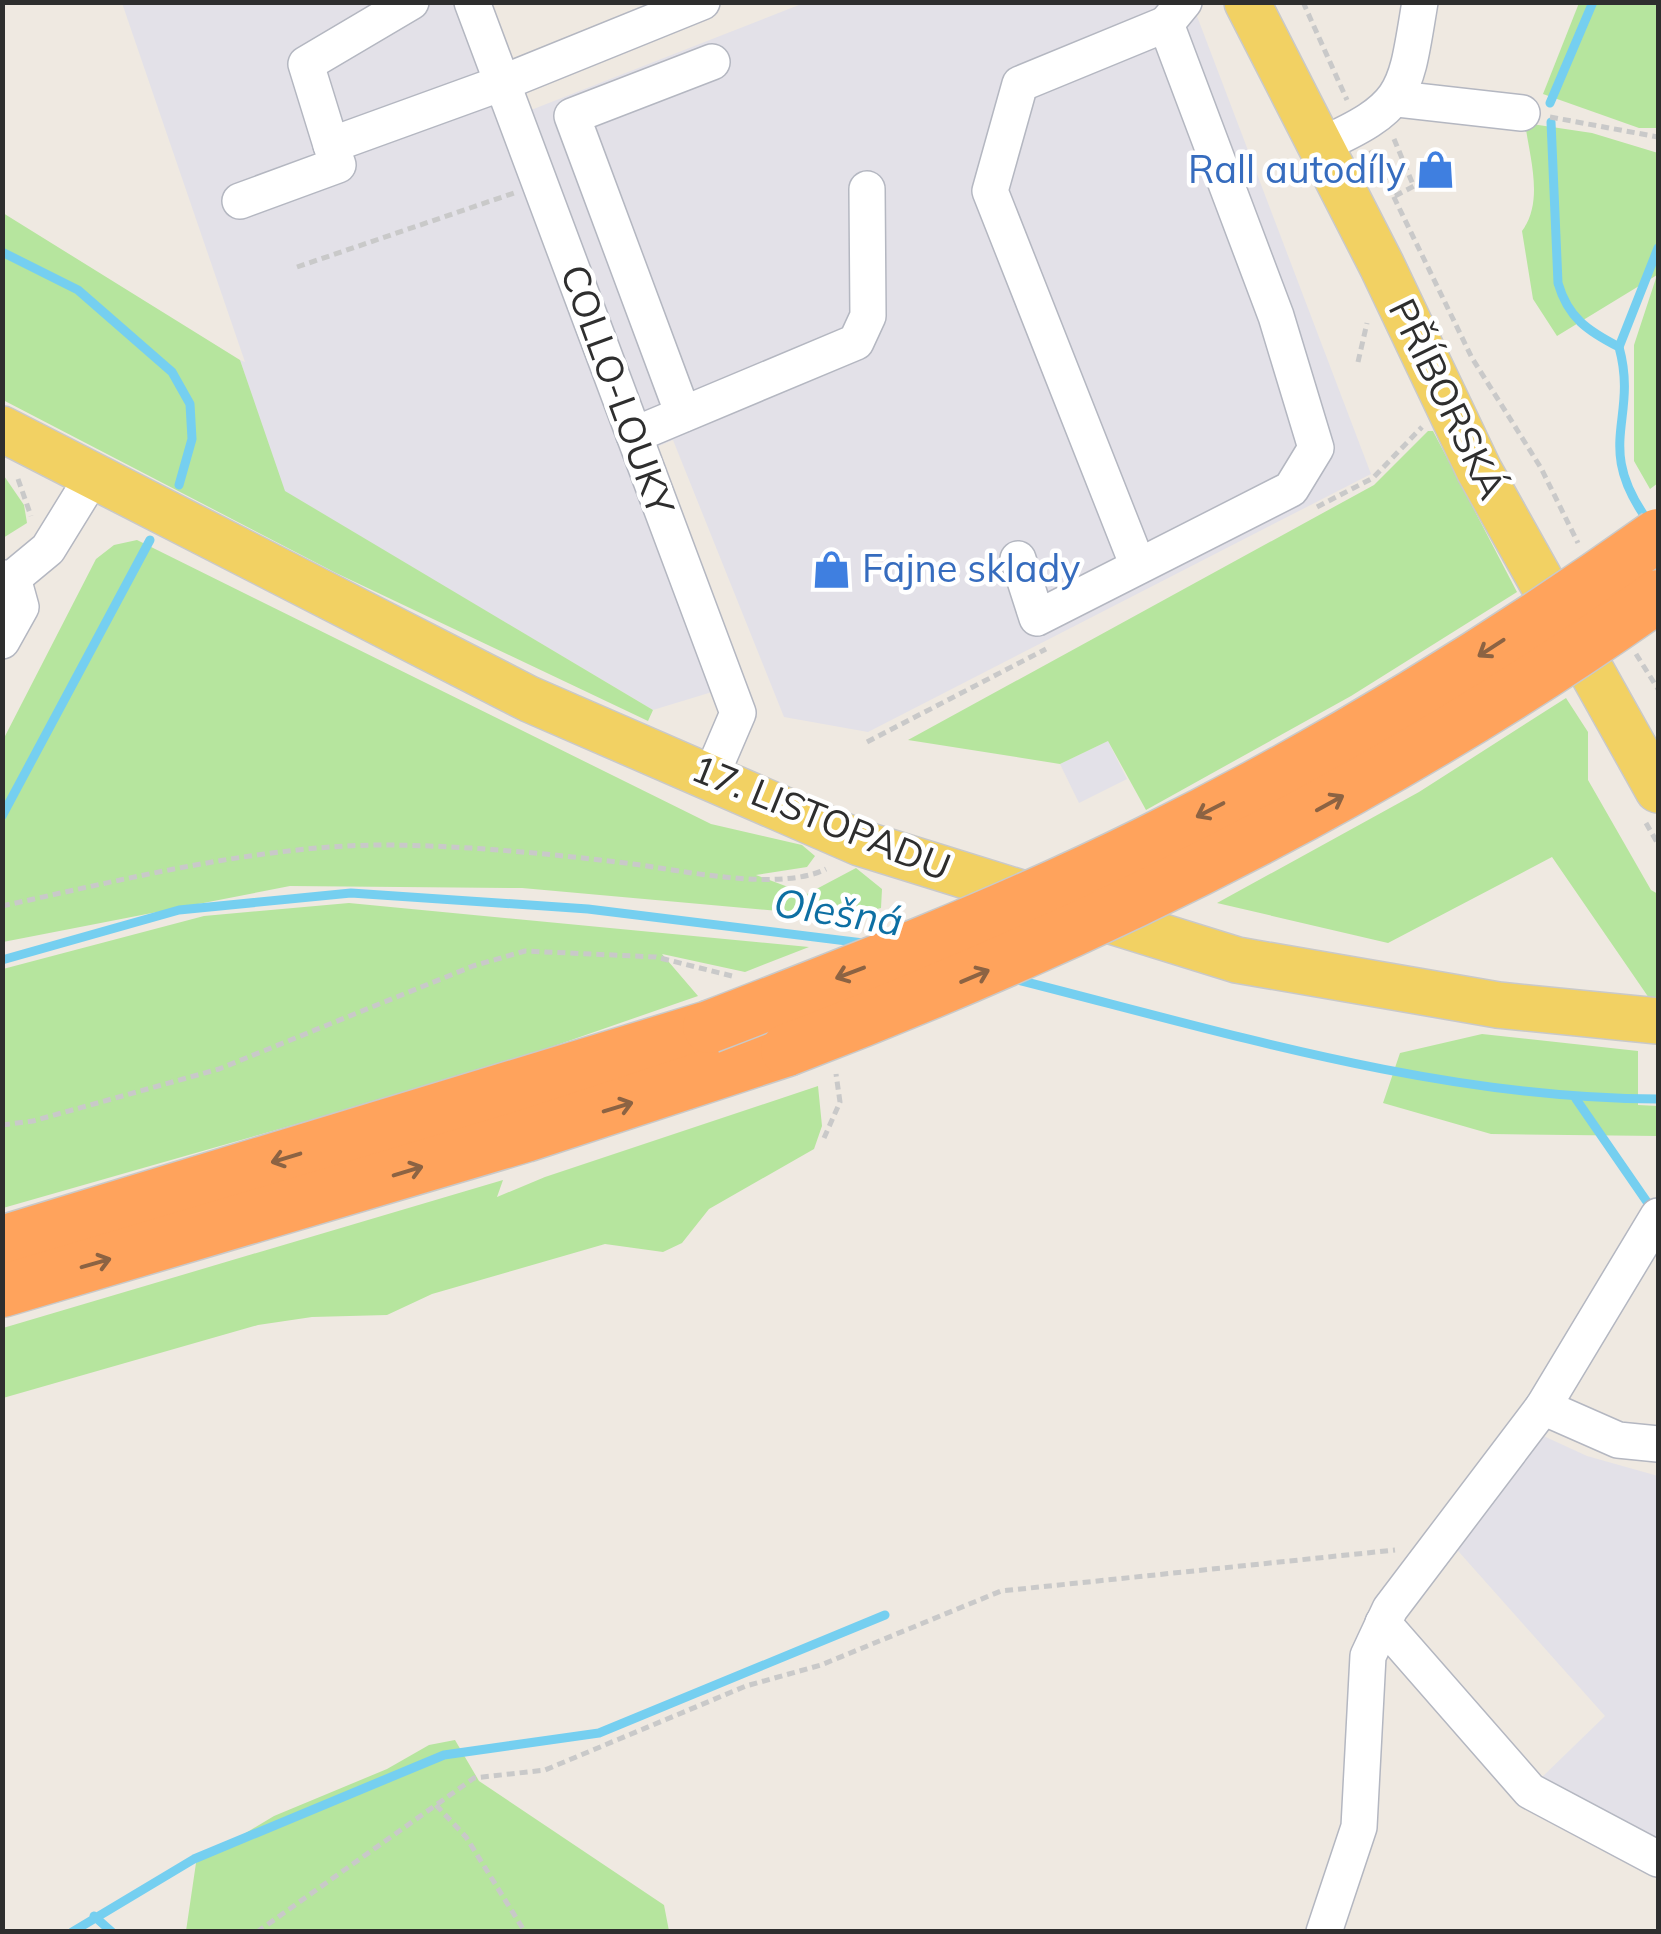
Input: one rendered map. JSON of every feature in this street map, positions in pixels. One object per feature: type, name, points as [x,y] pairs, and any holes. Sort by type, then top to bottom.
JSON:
[{"type":"highway","points":[[2,1242],[709,1027],[1024,900],[1260,785],[1476,658],[1658,534]]},
{"type":"highway","points":[[2,1291],[808,1054],[1076,932],[1283,829],[1504,701],[1658,596]]},
{"type":"main road","name":"PŘÍBORSKÁ","points":[[1247,2],[1361,124],[1398,257],[1658,736]]},
{"type":"main road","name":"PŘÍBORSKÁ","points":[[1280,2],[1321,77],[1361,124],[1478,470],[1658,790]]},
{"type":"main road","name":"17. LISTOPADU","points":[[5,449],[93,476],[528,699],[860,843],[1237,960],[1498,1005],[1658,1022]]},
{"type":"street","points":[[240,201],[338,165],[306,64],[411,2]]},
{"type":"street","name":"COLLO-LOUKY","points":[[472,2],[738,713],[711,776]]},
{"type":"street","points":[[330,145],[502,83],[702,2]]},
{"type":"street","points":[[1361,124],[1408,72],[1420,2]]},
{"type":"street","points":[[1018,560],[1037,618],[1291,489],[1316,448],[1175,13],[1020,84],[990,191],[1138,566]]},
{"type":"street","points":[[683,414],[572,116],[712,62]]},
{"type":"street","points":[[1361,124],[1522,113]]},
{"type":"street","points":[[634,435],[856,342],[868,316],[867,189]]},
{"type":"street","points":[[2,641],[21,607],[8,578],[48,550],[93,476]]},
{"type":"street","points":[[1324,1932],[1359,1827],[1368,1656],[1383,1623],[1543,1407],[1658,1216]]},
{"type":"street","points":[[1543,1407],[1618,1440],[1658,1444]]},
{"type":"street","points":[[1383,1623],[1530,1791],[1658,1859]]},
{"type":"path","points":[[1303,2],[1472,358],[1541,468],[1586,558]]},
{"type":"path","points":[[1522,113],[1658,137]]},
{"type":"path","points":[[1361,124],[1416,185],[1395,196]]},
{"type":"path","points":[[298,267],[540,184]]},
{"type":"path","points":[[1358,362],[1369,316]]},
{"type":"path","points":[[1372,478],[1431,417]]},
{"type":"path","points":[[5,449],[30,506],[28,528]]},
{"type":"path","points":[[1630,642],[1658,689]]},
{"type":"path","points":[[2,906],[209,862],[388,845],[549,854],[706,873],[805,880],[838,863],[860,843]]},
{"type":"path","points":[[2,1125],[32,1121],[219,1069],[473,966],[525,951],[656,957],[739,978]]},
{"type":"path","points":[[808,1054],[841,1086],[840,1102],[824,1138]]},
{"type":"path","points":[[257,1932],[474,1778],[546,1770],[746,1686],[820,1665],[1001,1592],[1438,1546]]},
{"type":"path","points":[[436,1805],[466,1837],[525,1932]]},
{"type":"shaded area","points":[[122,3],[457,3],[531,110],[804,3],[1192,3],[1371,474],[868,732],[784,717],[673,440],[633,457],[712,692],[653,710],[284,491],[240,360],[245,362]]},
{"type":"shaded area","points":[[1108,741],[1127,779],[1079,803],[1060,764]]},
{"type":"shaded area","points":[[1537,1433],[1587,1456],[1658,1476],[1658,1850],[1538,1781],[1605,1716],[1451,1543]]},
{"type":"green space","points":[[1579,3],[1658,3],[1658,128],[1639,128],[1543,94]]},
{"type":"green space","points":[[1525,123],[1592,133],[1658,153],[1658,483],[1650,489],[1634,461],[1634,345],[1657,275],[1557,336],[1533,299],[1522,231],[1529,219],[1534,193]]},
{"type":"green space","points":[[3,213],[240,360],[285,491],[653,710],[648,721],[336,573],[3,400]]},
{"type":"green space","points":[[1428,431],[1433,431],[1517,592],[1351,696],[1146,810],[1108,741],[1060,764],[908,740],[1374,485]]},
{"type":"green space","points":[[2,473],[24,505],[27,523],[3,538]]},
{"type":"green space","points":[[137,540],[711,824],[802,845],[815,856],[807,867],[756,875],[807,894],[856,868],[882,889],[881,908],[845,917],[522,888],[290,886],[3,942],[3,740],[96,559],[114,545]]},
{"type":"green space","points":[[1566,698],[1588,732],[1588,780],[1651,890],[1658,894],[1658,998],[1649,998],[1552,857],[1388,943],[1217,903],[1419,792]]},
{"type":"green space","points":[[349,903],[809,947],[745,972],[662,954],[698,996],[476,1073],[3,1208],[3,969],[204,916]]},
{"type":"green space","points":[[1482,1034],[1638,1051],[1638,1105],[1658,1106],[1658,1136],[1491,1134],[1383,1103],[1400,1053]]},
{"type":"green space","points":[[818,1086],[822,1126],[814,1149],[709,1209],[682,1243],[663,1252],[605,1244],[432,1294],[387,1315],[312,1317],[258,1325],[3,1398],[3,1328],[503,1180],[497,1197],[545,1177]]},
{"type":"green space","points":[[455,1740],[479,1781],[664,1905],[669,1931],[186,1931],[196,1863],[274,1816],[387,1769],[429,1745]]},
{"type":"waterway","points":[[1550,103],[1593,2]]},
{"type":"waterway","points":[[1551,122],[1558,283],[1567,306],[1581,322],[1619,347],[1624,372],[1620,433],[1623,472],[1648,521]]},
{"type":"waterway","points":[[1619,347],[1658,248]]},
{"type":"waterway","points":[[2,252],[78,290],[172,372],[190,404],[192,439],[179,485]]},
{"type":"waterway","points":[[2,816],[150,540]]},
{"type":"waterway","name":"Olešná","points":[[2,960],[179,910],[351,893],[588,909],[863,943]]},
{"type":"waterway","name":"Olešná","points":[[1014,979],[1253,1040],[1414,1075],[1495,1088],[1658,1099]]},
{"type":"waterway","points":[[1576,1099],[1654,1212]]},
{"type":"waterway","points":[[72,1932],[194,1859],[444,1755],[599,1733],[885,1615]]},
{"type":"waterway","points":[[94,1916],[112,1932]]},
{"type":"place","name":"Rall autodíly","points":[[1436,170]]},
{"type":"place","name":"Fajne sklady","points":[[832,569]]}]
